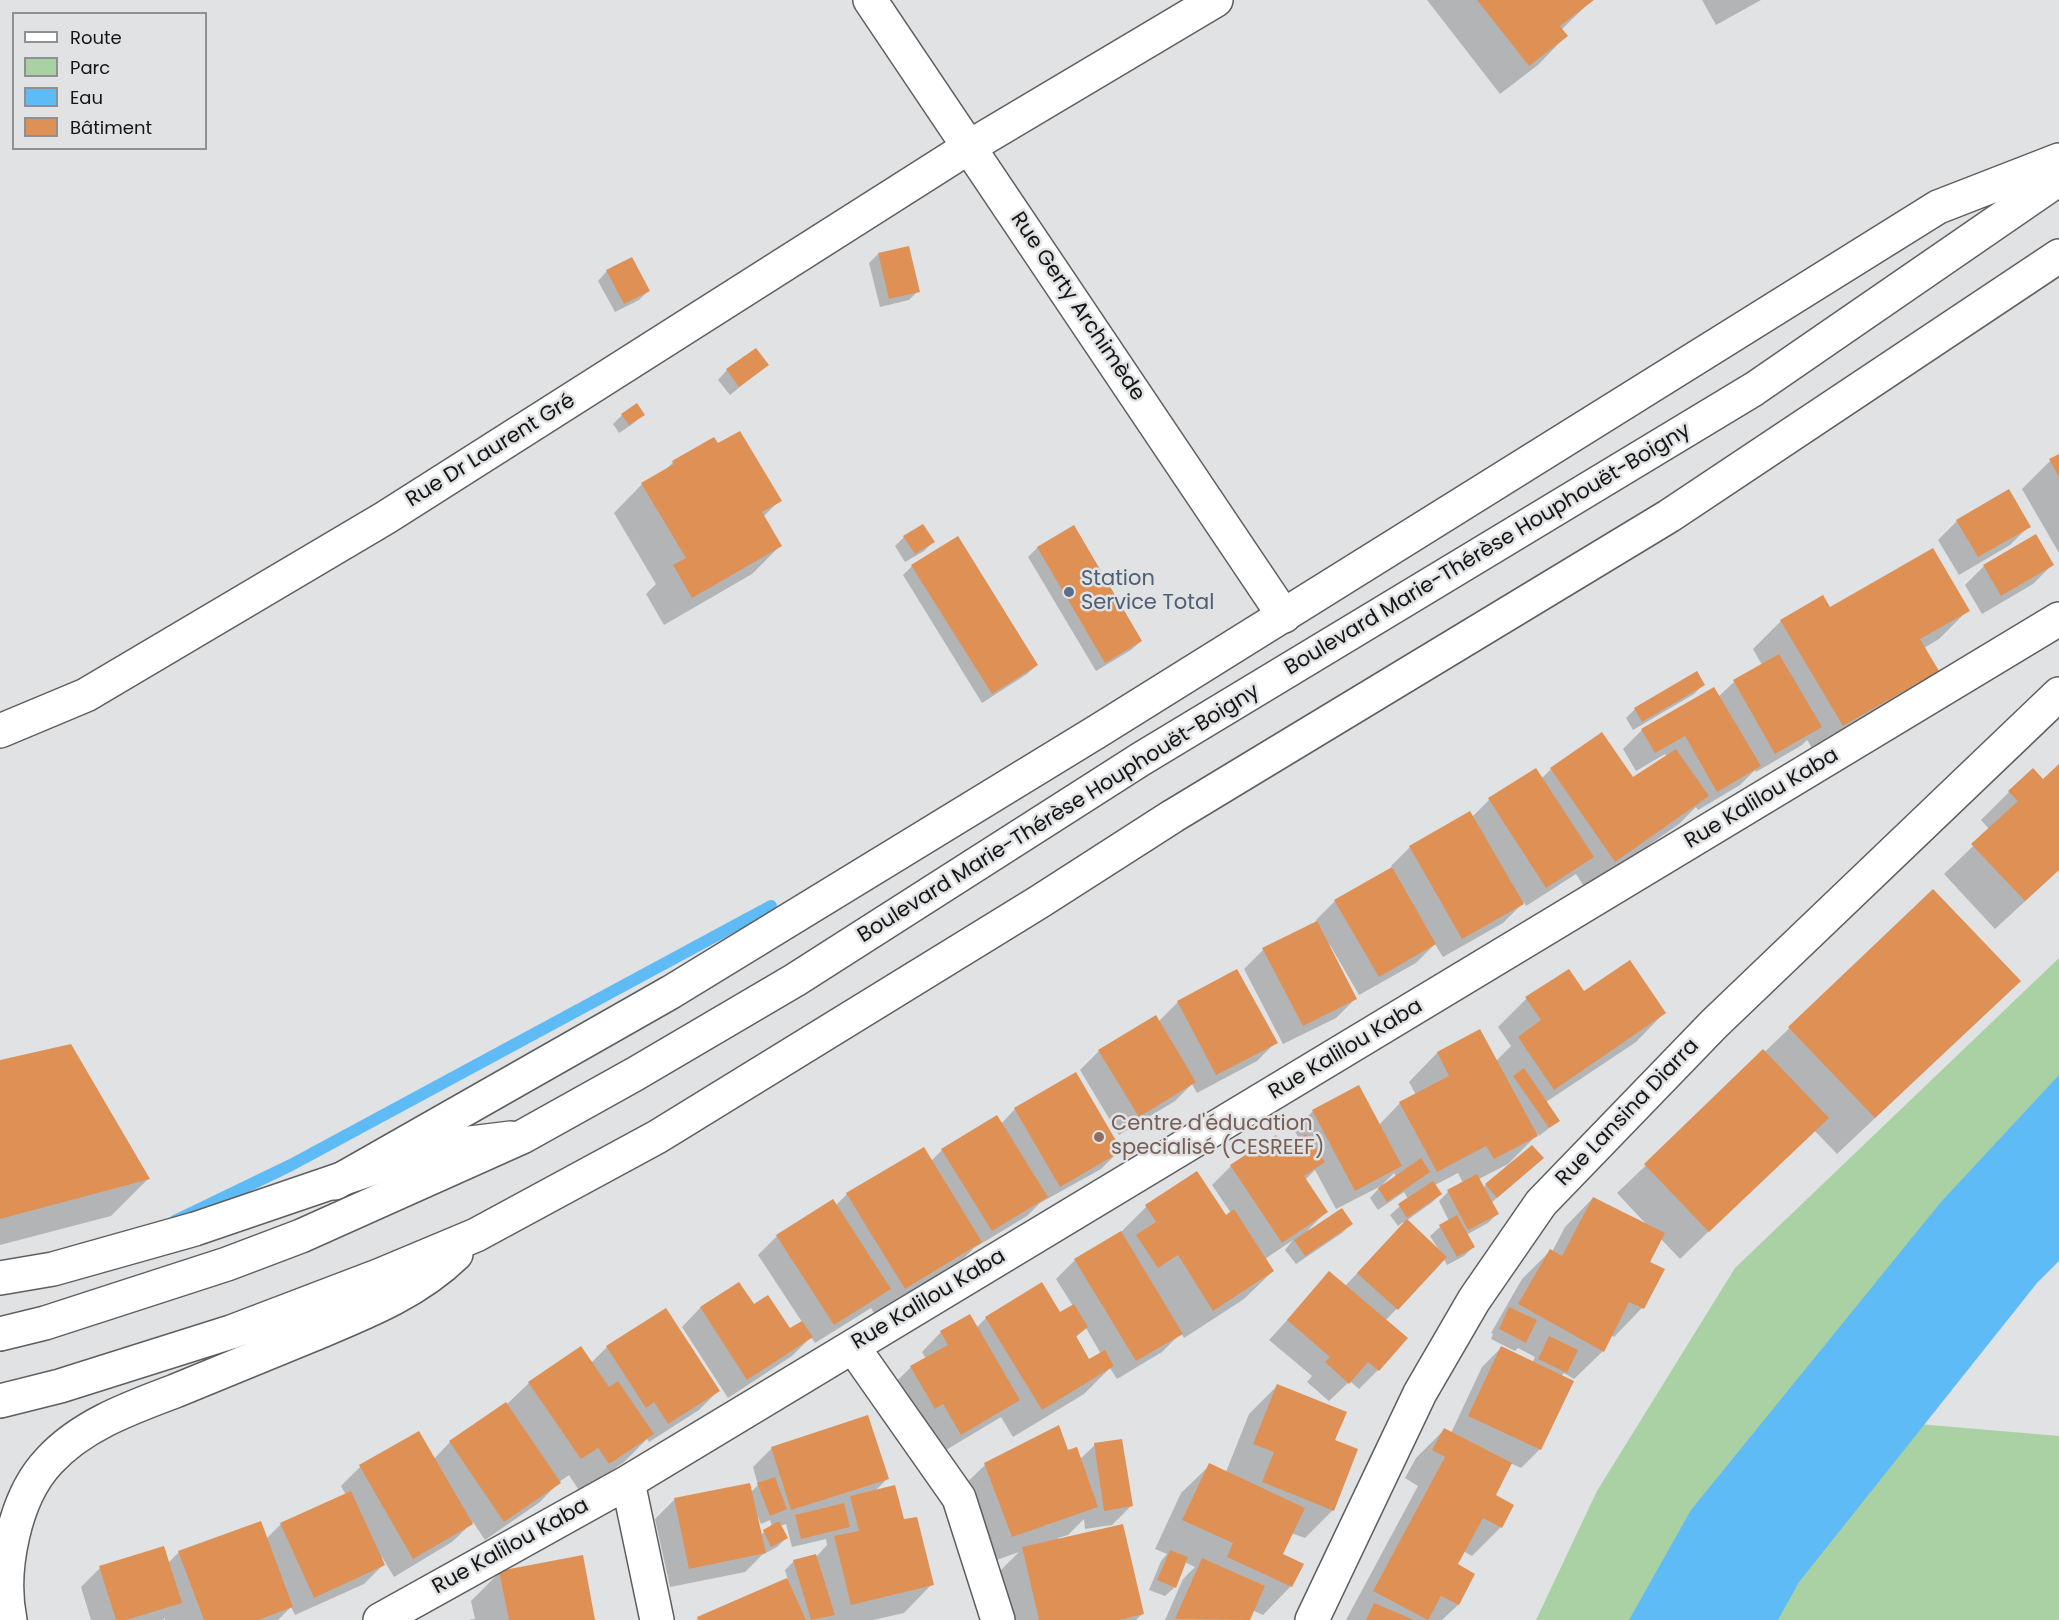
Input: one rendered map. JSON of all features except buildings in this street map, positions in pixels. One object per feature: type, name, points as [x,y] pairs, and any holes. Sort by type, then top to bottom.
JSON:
[{"type":"main road","name":"Rue Gerty Archimède","points":[[870,0],[1284,615]]},
{"type":"main road","name":"Rue Dr Laurent Gré","points":[[0,731],[86,695],[375,524],[969,147],[1216,0]]},
{"type":"main road","points":[[335,1182],[671,992],[1098,732],[1938,207],[2059,160]]},
{"type":"main road","name":"Boulevard Marie-Thérèse Houphouët-Boigny","points":[[0,1334],[45,1323],[227,1264],[301,1236],[522,1137],[635,1074],[795,980],[1141,759],[1754,389],[2059,179]]},
{"type":"main road","points":[[0,1401],[60,1386],[231,1332],[378,1276],[476,1235],[657,1137],[1039,902],[1173,816],[1669,516],[2059,256]]},
{"type":"main road","name":"Rue Kalilou Kaba","points":[[380,1620],[628,1482],[2059,619]]},
{"type":"main road","name":"Rue Lansina Diarra","points":[[1312,1620],[1420,1393],[1474,1300],[1541,1203],[1714,1024],[2059,694]]},
{"type":"main road","points":[[0,1278],[53,1269],[184,1232],[410,1156],[462,1144],[522,1137]]},
{"type":"main road","points":[[10,1620],[7,1582],[9,1549],[16,1526],[34,1481],[48,1462],[63,1448],[104,1420],[398,1297],[453,1258],[476,1235]]},
{"type":"main road","points":[[853,1347],[959,1498],[998,1620]]},
{"type":"main road","points":[[628,1482],[657,1620]]},
{"type":"green space","points":[[2059,958],[2059,1157],[1836,1417],[2059,1436],[2059,1620],[1536,1620],[1597,1491],[1735,1268]]},
{"type":"water","points":[[2059,1075],[2059,1261],[2037,1283],[1799,1582],[1778,1620],[1629,1620],[1691,1510],[1941,1202]]},
{"type":"waterway","points":[[175,1221],[291,1165],[771,906]]},
{"type":"place","name":"Station Service Total","points":[[1069,592]]},
{"type":"place","name":"Centre d'éducation specialisé (CESREEF)","points":[[1099,1137]]}]
